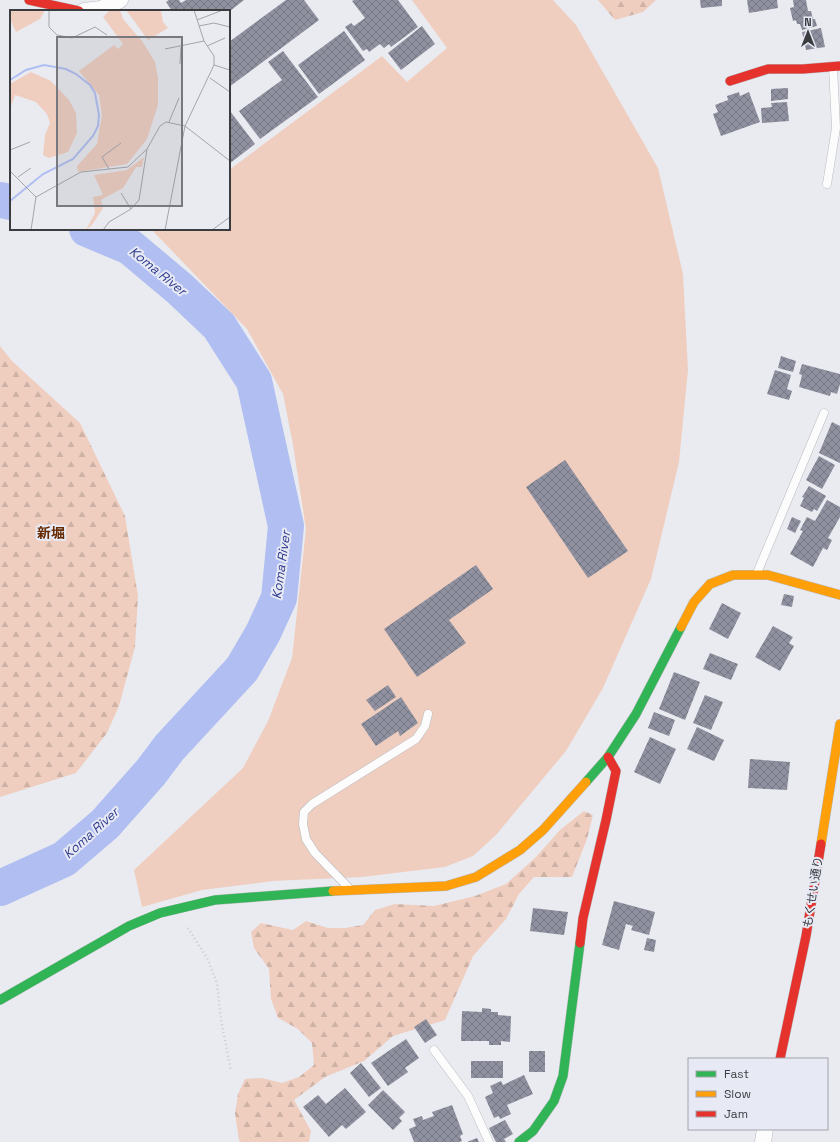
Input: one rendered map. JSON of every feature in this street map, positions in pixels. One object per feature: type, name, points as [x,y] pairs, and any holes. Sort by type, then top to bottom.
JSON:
[{"type":"street","points":[[29,0],[74,10]]},
{"type":"street","points":[[92,10],[101,9],[120,0]]},
{"type":"street","points":[[730,81],[768,69],[836,66]]},
{"type":"street","points":[[0,1000],[129,926],[160,913],[175,909],[215,900],[351,890],[446,886],[476,877],[520,850],[543,830],[608,757],[636,714],[694,602],[710,584],[733,575],[768,575],[840,595]]},
{"type":"street","name":"もくせい通り","points":[[780,1058],[806,936],[840,724]]},
{"type":"street","points":[[519,1142],[533,1131],[554,1101],[563,1076],[583,918],[616,771],[608,757]]},
{"type":"street","points":[[762,1142],[765,1130]]},
{"type":"lane","points":[[828,184],[836,128],[836,66]]},
{"type":"lane","points":[[756,575],[824,413]]},
{"type":"lane","points":[[351,890],[315,853],[306,839],[303,824],[304,812],[312,804],[416,739],[425,726],[428,714]]},
{"type":"lane","points":[[434,1050],[468,1096],[489,1142]]},
{"type":"path","points":[[175,909],[207,958],[217,983],[221,1020],[232,1071]]},
{"type":"green space","points":[[412,0],[553,0],[576,25],[658,168],[683,274],[688,370],[679,462],[651,579],[603,688],[566,751],[496,835],[473,856],[445,867],[362,877],[273,881],[202,890],[142,907],[134,870],[243,768],[268,721],[292,658],[306,529],[293,445],[283,394],[247,329],[152,230],[230,230],[230,169],[382,56],[407,82],[447,48]]},
{"type":"green space","points":[[598,0],[656,0],[643,12],[615,20]]},
{"type":"green space","points":[[0,346],[12,361],[80,423],[125,516],[138,596],[135,647],[119,706],[107,733],[76,773],[0,797]]},
{"type":"green space","points":[[584,811],[593,815],[587,839],[572,877],[534,877],[519,894],[506,919],[473,956],[445,1020],[393,1036],[364,1061],[325,1077],[294,1100],[311,1131],[309,1142],[240,1142],[235,1113],[238,1094],[245,1079],[262,1078],[282,1083],[299,1077],[314,1065],[312,1043],[298,1029],[278,1018],[271,999],[269,969],[254,948],[251,932],[261,923],[293,930],[306,921],[328,928],[345,928],[363,925],[375,910],[395,904],[434,906],[475,896],[506,884],[536,857],[560,830]]},
{"type":"building","points":[[169,0],[179,0],[181,3],[186,0],[244,0],[230,11],[171,10],[166,2]]},
{"type":"building","points":[[286,0],[304,0],[319,20],[230,86],[230,41]]},
{"type":"building","points":[[398,0],[418,27],[391,47],[389,44],[384,48],[380,44],[369,52],[367,49],[363,51],[345,27],[351,23],[354,26],[365,18],[352,1]]},
{"type":"building","points":[[700,0],[722,0],[722,6],[701,8]]},
{"type":"building","points":[[747,0],[777,0],[778,8],[749,13]]},
{"type":"building","points":[[793,0],[806,0],[808,11],[811,11],[817,26],[802,30],[800,24],[797,24],[796,20],[793,21],[790,8],[794,7]]},
{"type":"building","points":[[422,26],[435,44],[401,70],[388,53]]},
{"type":"building","points":[[821,28],[825,47],[806,50],[802,32]]},
{"type":"building","points":[[344,31],[365,60],[319,94],[298,65]]},
{"type":"building","points":[[283,51],[318,97],[260,139],[239,111],[282,80],[268,62]]},
{"type":"building","points":[[788,88],[788,99],[771,101],[771,89]]},
{"type":"building","points":[[739,92],[740,96],[749,92],[760,122],[721,136],[713,114],[718,112],[715,105],[728,100],[727,96]]},
{"type":"building","points":[[787,102],[789,121],[762,123],[761,108],[772,107],[771,103]]},
{"type":"building","points":[[230,111],[255,144],[230,163]]},
{"type":"building","points":[[781,356],[796,361],[793,372],[778,368]]},
{"type":"building","points":[[802,364],[840,374],[840,384],[837,394],[831,392],[830,396],[799,387],[802,375],[799,374]]},
{"type":"building","points":[[775,370],[791,375],[787,389],[792,391],[789,400],[767,394]]},
{"type":"building","points":[[832,422],[840,426],[840,463],[819,453]]},
{"type":"building","points":[[819,456],[835,465],[822,489],[806,480]]},
{"type":"building","points":[[565,460],[628,551],[588,578],[526,487]]},
{"type":"building","points":[[809,486],[826,496],[817,511],[814,509],[812,512],[800,506],[804,498],[802,497]]},
{"type":"building","points":[[827,500],[840,507],[840,517],[828,538],[832,540],[827,550],[823,548],[813,567],[790,554],[803,531],[800,530],[807,517],[815,521]]},
{"type":"building","points":[[792,517],[801,521],[795,533],[787,529]]},
{"type":"building","points":[[476,565],[493,589],[449,620],[466,643],[417,677],[384,629]]},
{"type":"building","points":[[784,594],[794,596],[792,607],[781,605]]},
{"type":"building","points":[[722,603],[741,613],[728,639],[709,629]]},
{"type":"building","points":[[773,626],[793,637],[789,643],[794,646],[780,671],[755,657]]},
{"type":"building","points":[[710,653],[738,664],[731,680],[703,669]]},
{"type":"building","points":[[674,672],[700,682],[685,720],[659,709]]},
{"type":"building","points":[[388,685],[396,697],[375,711],[366,700]]},
{"type":"building","points":[[705,695],[723,702],[711,730],[693,723]]},
{"type":"building","points":[[401,697],[418,723],[400,736],[398,731],[376,746],[361,724]]},
{"type":"building","points":[[654,712],[675,720],[669,736],[648,728]]},
{"type":"building","points":[[697,727],[724,740],[714,761],[687,749]]},
{"type":"building","points":[[650,737],[676,749],[660,784],[634,772]]},
{"type":"building","points":[[750,759],[790,762],[787,790],[748,788]]},
{"type":"building","points":[[614,901],[655,912],[649,935],[631,930],[633,926],[626,924],[619,950],[602,945]]},
{"type":"building","points":[[533,908],[568,912],[564,935],[530,931]]},
{"type":"building","points":[[647,938],[656,940],[654,952],[644,950]]},
{"type":"building","points":[[482,1008],[491,1009],[491,1012],[498,1012],[498,1015],[511,1016],[510,1042],[501,1041],[501,1045],[489,1045],[489,1041],[461,1041],[462,1011],[482,1012]]},
{"type":"building","points":[[426,1019],[437,1035],[425,1043],[414,1027]]},
{"type":"building","points":[[406,1039],[419,1058],[405,1068],[408,1072],[388,1086],[371,1063]]},
{"type":"building","points":[[529,1051],[545,1051],[545,1072],[529,1072]]},
{"type":"building","points":[[471,1061],[503,1061],[503,1078],[471,1078]]},
{"type":"building","points":[[361,1063],[381,1088],[369,1097],[350,1073]]},
{"type":"building","points":[[524,1075],[533,1094],[507,1105],[511,1114],[500,1119],[499,1116],[494,1118],[485,1097],[493,1093],[490,1086],[501,1081],[503,1085]]},
{"type":"building","points":[[345,1088],[366,1112],[346,1129],[342,1125],[329,1137],[303,1107],[318,1095],[326,1104]]},
{"type":"building","points":[[383,1090],[405,1112],[399,1118],[402,1121],[393,1130],[368,1105]]},
{"type":"building","points":[[452,1105],[463,1134],[460,1136],[462,1141],[414,1142],[409,1129],[416,1126],[413,1119],[422,1116],[423,1120],[434,1116],[432,1112]]},
{"type":"building","points":[[505,1120],[513,1134],[504,1139],[506,1142],[496,1142],[489,1128]]},
{"type":"building","points":[[477,1138],[479,1142],[467,1142]]},
{"type":"waterway","name":"Koma River","points":[[0,200],[10,202]]},
{"type":"waterway","name":"Koma River","points":[[0,888],[64,859],[105,824],[151,772],[169,748],[242,669],[263,633],[279,598],[286,526],[254,381],[219,326],[180,289],[130,247],[89,230]]},
{"type":"traffic: fast","points":[[586,782],[608,757],[636,714],[681,627]]},
{"type":"traffic: fast","points":[[0,1000],[129,926],[160,913],[215,900],[333,891]]},
{"type":"traffic: fast","points":[[519,1142],[533,1131],[554,1101],[563,1076],[580,943]]},
{"type":"traffic: slow","points":[[681,627],[694,602],[710,584],[733,575],[768,575],[840,595]]},
{"type":"traffic: slow","points":[[821,844],[840,724]]},
{"type":"traffic: slow","points":[[333,891],[446,886],[476,877],[520,850],[543,830],[586,782]]},
{"type":"traffic: jam","points":[[29,0],[74,10]]},
{"type":"traffic: jam","points":[[730,81],[768,69],[803,69],[840,66]]},
{"type":"traffic: jam","points":[[580,943],[583,918],[616,771],[608,757]]},
{"type":"traffic: jam","points":[[780,1058],[806,936],[821,844]]},
{"type":"district","name":"新堀","points":[[51,533]]}]
